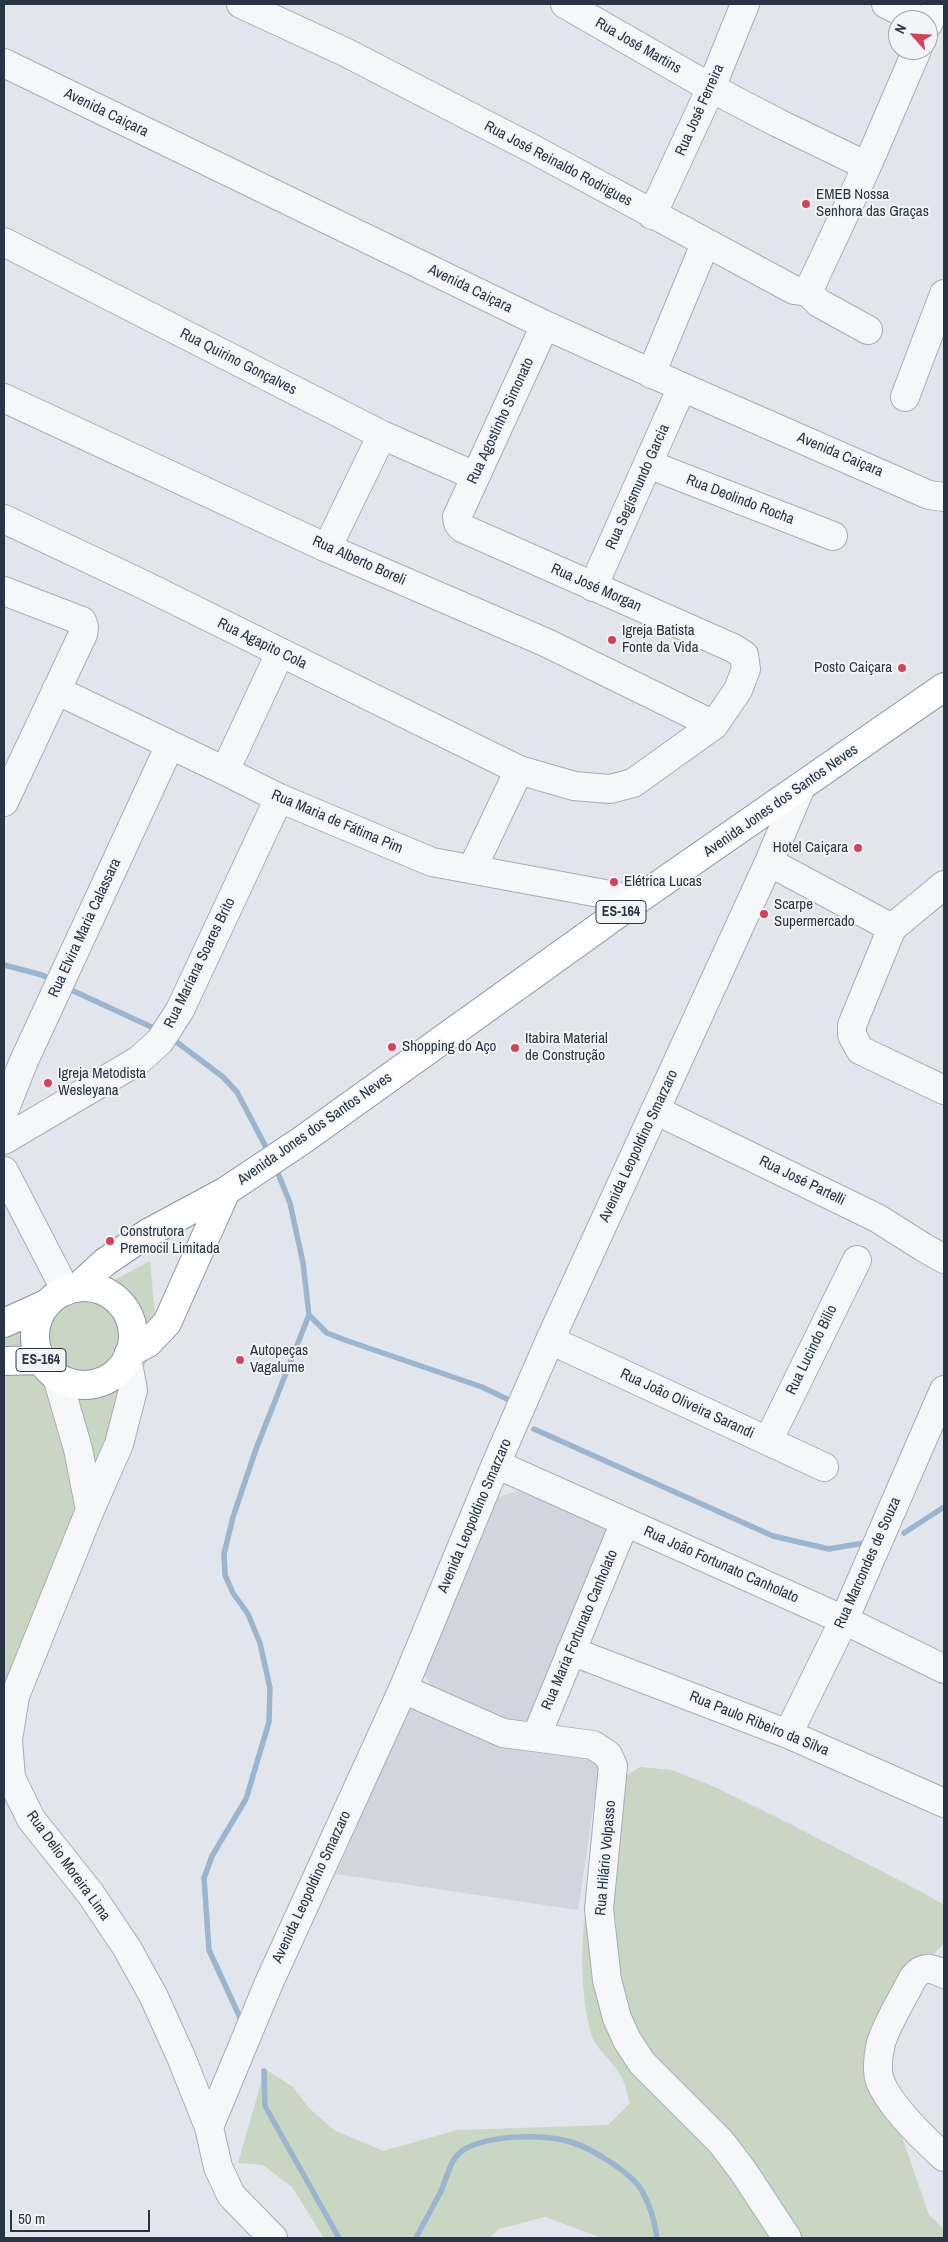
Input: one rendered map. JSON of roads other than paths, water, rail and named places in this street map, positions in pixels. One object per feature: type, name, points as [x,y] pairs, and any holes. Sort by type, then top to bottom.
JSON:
[{"type":"highway","name":"Avenida Jones dos Santos Neves","points":[[4,1323],[63,1294],[105,1262],[148,1233],[226,1191],[301,1140],[637,900],[944,687]]},
{"type":"highway","name":"Avenida Jones dos Santos Neves","points":[[4,1361],[49,1368],[79,1385],[102,1382],[121,1368],[128,1355],[148,1343],[167,1323],[226,1191]]},
{"type":"highway","points":[[63,1294],[100,1290],[120,1303],[131,1323],[132,1335],[128,1355]]},
{"type":"highway","name":"Avenida Jones dos Santos Neves","points":[[49,1368],[35,1337],[36,1326],[63,1294]]},
{"type":"street","name":"Rua José Reinaldo Rodrigues","points":[[241,4],[345,52],[513,138],[705,244],[794,290],[808,292],[819,303],[868,330]]},
{"type":"street","name":"Rua José Martins","points":[[565,4],[711,88],[867,166]]},
{"type":"street","name":"Rua José Ferreira","points":[[652,215],[711,88],[745,4]]},
{"type":"street","points":[[886,4],[898,10]]},
{"type":"street","points":[[808,292],[867,166],[913,60]]},
{"type":"street","name":"Avenida Caiçara","points":[[4,63],[545,325],[682,388],[930,495],[944,498]]},
{"type":"street","name":"Rua Quirino Gonçalves","points":[[4,242],[382,435],[475,476]]},
{"type":"street","points":[[651,374],[705,244]]},
{"type":"street","points":[[905,397],[944,294]]},
{"type":"street","name":"Rua Agostinho Simonato","points":[[457,517],[545,325]]},
{"type":"street","name":"Rua Segismundo Garcia","points":[[593,587],[682,388]]},
{"type":"street","name":"Rua Alberto Boreli","points":[[4,398],[328,548],[547,644],[714,725]]},
{"type":"street","points":[[328,548],[382,435]]},
{"type":"street","name":"Rua Deolindo Rocha","points":[[648,464],[833,536]]},
{"type":"street","name":"Rua José Morgan","points":[[457,517],[458,523],[462,528],[733,648],[744,655],[746,669],[738,690],[714,725],[633,783],[610,789],[574,786],[519,770]]},
{"type":"street","name":"Rua Agapito Cola","points":[[4,519],[142,584],[519,770]]},
{"type":"street","points":[[4,592],[82,621],[84,627],[83,634],[56,690],[13,756],[4,802]]},
{"type":"street","points":[[226,771],[280,653]]},
{"type":"street","name":"Rua Maria de Fátima Pim","points":[[56,690],[279,798],[432,862],[637,900]]},
{"type":"street","name":"Rua Elvira Maria Calassara","points":[[4,1111],[23,1063],[170,745]]},
{"type":"street","points":[[472,869],[519,770]]},
{"type":"street","name":"Avenida Leopoldino Smarzaro","points":[[209,2127],[268,1985],[403,1689],[496,1464],[550,1340],[769,862],[801,787]]},
{"type":"street","name":"Rua Mariana Soares Brito","points":[[4,1140],[120,1073],[139,1060],[166,1032],[279,798]]},
{"type":"street","points":[[769,862],[892,928]]},
{"type":"street","points":[[944,886],[892,928],[852,1025],[852,1035],[860,1050],[944,1090]]},
{"type":"street","name":"Rua José Partelli","points":[[655,1110],[877,1218],[944,1259]]},
{"type":"street","points":[[4,1171],[63,1294]]},
{"type":"street","name":"Rua Lucindo Bilio","points":[[768,1441],[857,1260]]},
{"type":"street","name":"Rua João Oliveira Sarandi","points":[[550,1340],[824,1467]]},
{"type":"street","name":"Rua Delio Moreira Lima","points":[[128,1355],[133,1390],[128,1416],[119,1444],[90,1510],[15,1696],[8,1740],[11,1778],[31,1819],[90,1893],[127,1948],[158,2006],[209,2127]]},
{"type":"street","points":[[49,1368],[78,1449],[90,1510]]},
{"type":"street","name":"Rua Marcondes de Souza","points":[[788,1734],[844,1620],[944,1390]]},
{"type":"street","name":"Rua João Fortunato Canholato","points":[[496,1464],[844,1620],[944,1669]]},
{"type":"street","name":"Rua Maria Fortunato Canholato","points":[[536,1737],[625,1522]]},
{"type":"street","name":"Rua Paulo Ribeiro da Silva","points":[[571,1651],[788,1734],[944,1802]]},
{"type":"street","name":"Rua Hilário Volpasso","points":[[403,1689],[503,1733],[593,1745],[608,1755],[613,1766],[599,1909],[607,1980],[616,2018],[642,2063],[721,2142],[743,2171],[787,2238]]},
{"type":"street","points":[[944,1974],[932,1968],[925,1968],[919,1971],[881,2041],[877,2065],[880,2080],[889,2096],[925,2140],[944,2157]]},
{"type":"street","points":[[209,2127],[218,2167],[231,2195],[273,2238]]},
{"type":"waterway","points":[[4,965],[42,975],[54,981]]},
{"type":"waterway","points":[[67,988],[158,1030]]},
{"type":"waterway","points":[[170,1037],[223,1077],[237,1092],[269,1153]]},
{"type":"waterway","points":[[242,2022],[209,1950],[204,1878],[212,1856],[246,1799],[269,1722],[270,1688],[260,1643],[248,1614],[233,1593],[225,1575],[224,1554],[233,1517],[256,1449],[309,1315],[303,1263],[290,1203],[275,1166]]},
{"type":"waterway","points":[[309,1315],[327,1333],[482,1387],[507,1399]]},
{"type":"waterway","points":[[534,1429],[773,1536],[829,1549],[864,1543]]},
{"type":"waterway","points":[[904,1533],[944,1507]]},
{"type":"waterway","points":[[264,2071],[265,2106],[339,2238]]},
{"type":"waterway","points":[[416,2238],[441,2191],[450,2167],[460,2152],[475,2144],[515,2137],[543,2137],[567,2141],[586,2148],[619,2168],[642,2191],[652,2214],[657,2238]]},
{"type":"place","name":"EMEB Nossa Senhora das Graças","points":[[806,204]]},
{"type":"place","name":"Igreja Batista Fonte da Vida","points":[[612,640]]},
{"type":"place","name":"Posto Caiçara","points":[[902,668]]},
{"type":"place","name":"Hotel Caiçara","points":[[858,848]]},
{"type":"place","name":"Elétrica Lucas","points":[[614,882]]},
{"type":"place","name":"Scarpe Supermercado","points":[[764,914]]},
{"type":"place","name":"Shopping do Aço","points":[[392,1047]]},
{"type":"place","name":"Itabira Material de Construção","points":[[515,1048]]},
{"type":"place","name":"Igreja Metodista Wesleyana","points":[[48,1083]]},
{"type":"place","name":"Construtora Premocil Limitada","points":[[110,1241]]},
{"type":"place","name":"Autopeças Vagalume","points":[[240,1360]]}]
